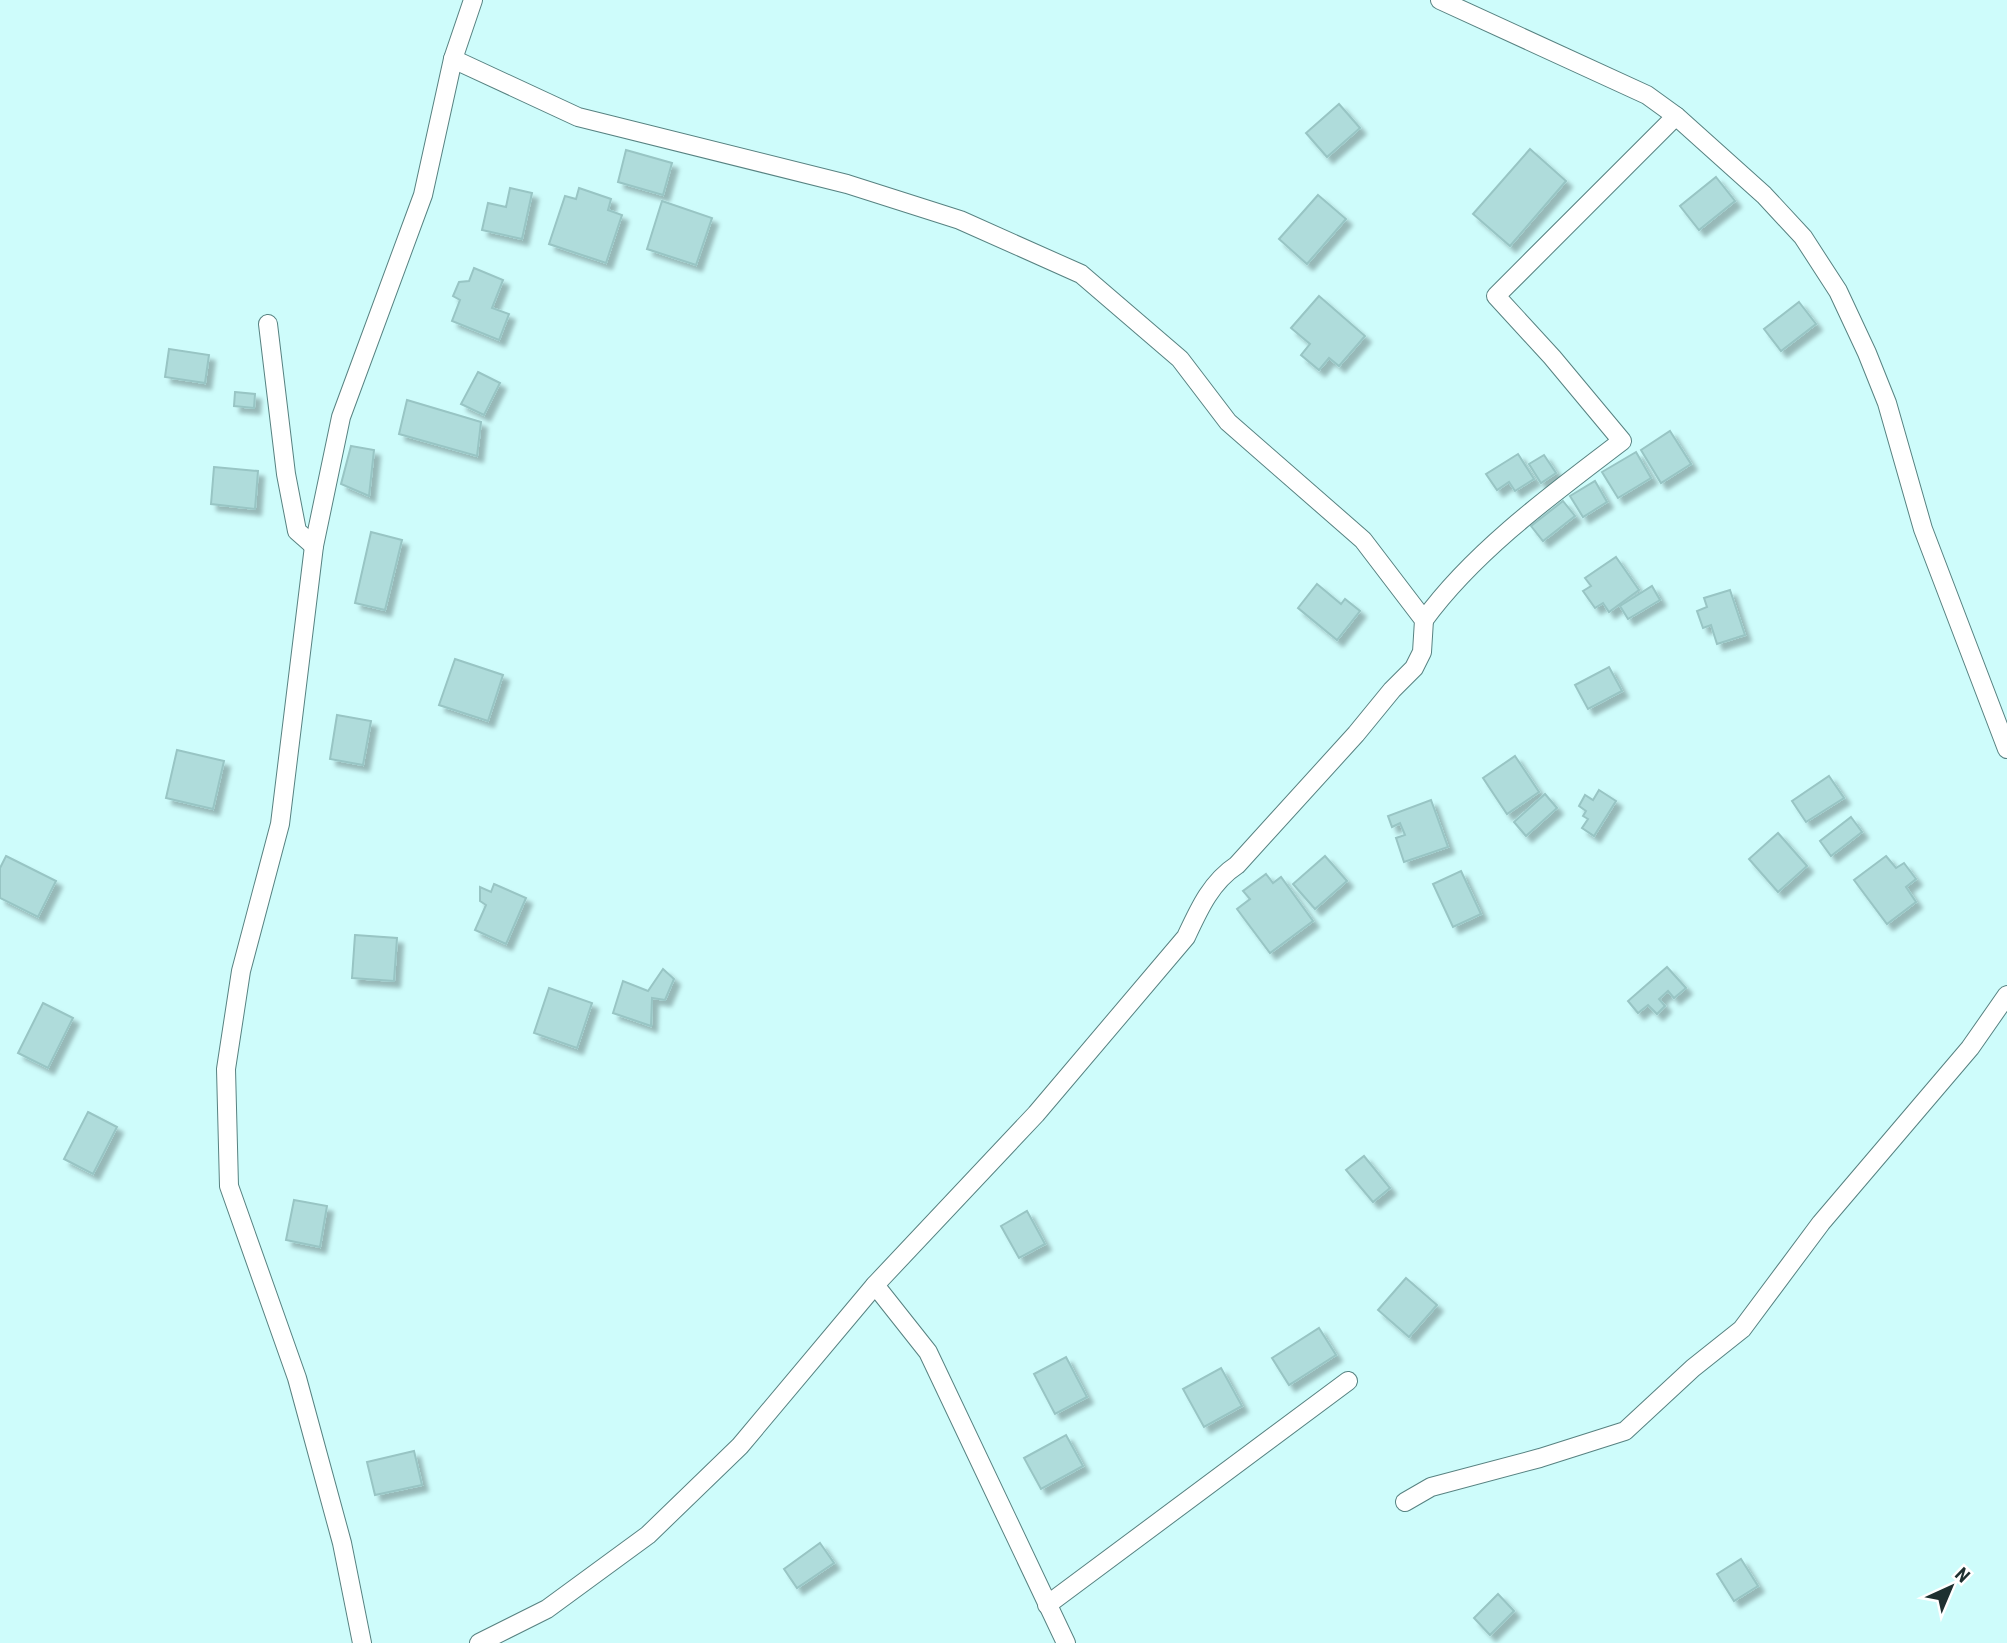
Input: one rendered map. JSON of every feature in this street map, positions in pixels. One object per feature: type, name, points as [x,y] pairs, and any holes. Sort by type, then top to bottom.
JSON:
[{"type":"street","points":[[362,1643],[342,1543],[297,1378],[229,1186],[226,1069],[241,971],[280,824],[314,546],[341,417],[423,195],[453,59],[473,0]]},
{"type":"street","points":[[1440,0],[1647,94],[1676,116],[1764,195],[1803,237],[1838,291],[1887,402],[1923,529],[2007,749]]},
{"type":"street","points":[[453,59],[578,117],[859,188],[960,220],[1081,274],[1180,359],[1228,422],[1363,540],[1424,620]]},
{"type":"street","points":[[480,1643],[547,1609],[648,1535],[740,1446],[875,1285],[1035,1114],[1186,937],[1200,906],[1222,875],[1237,865],[1414,668],[1422,652],[1424,620],[1442,595],[1550,496],[1622,441],[1552,357],[1496,296],[1676,116]]},
{"type":"street","points":[[268,324],[286,474],[297,531],[314,546]]},
{"type":"street","points":[[1405,1502],[1431,1487],[1625,1432],[1693,1368],[1742,1329],[1821,1223],[1970,1048],[2007,995]]},
{"type":"street","points":[[875,1285],[928,1352],[1066,1643]]},
{"type":"street","points":[[1047,1605],[1348,1381]]},
{"type":"building","points":[[1339,104],[1360,128],[1327,157],[1306,133]]},
{"type":"building","points":[[1530,149],[1566,181],[1510,246],[1473,214]]},
{"type":"building","points":[[626,150],[672,163],[663,195],[618,182]]},
{"type":"building","points":[[1716,177],[1735,201],[1699,230],[1680,206]]},
{"type":"building","points":[[510,188],[532,193],[522,239],[482,230],[488,203],[506,207]]},
{"type":"building","points":[[579,188],[611,199],[608,210],[622,215],[606,263],[549,244],[565,196],[576,199]]},
{"type":"building","points":[[1318,195],[1346,219],[1307,264],[1279,239]]},
{"type":"building","points":[[662,201],[712,218],[696,265],[647,249]]},
{"type":"building","points":[[474,268],[503,280],[492,308],[509,314],[499,340],[452,321],[460,300],[453,296],[459,282],[469,281]]},
{"type":"building","points":[[1319,296],[1365,336],[1339,366],[1329,358],[1319,370],[1301,355],[1310,344],[1291,328]]},
{"type":"building","points":[[1799,302],[1816,324],[1781,351],[1764,329]]},
{"type":"building","points":[[169,349],[209,355],[205,383],[165,377]]},
{"type":"building","points":[[478,372],[500,383],[484,415],[461,404]]},
{"type":"building","points":[[235,392],[255,394],[254,408],[234,406]]},
{"type":"building","points":[[407,400],[481,422],[477,456],[399,434]]},
{"type":"building","points":[[1670,431],[1691,464],[1661,483],[1641,450]]},
{"type":"building","points":[[351,446],[374,450],[369,496],[341,484]]},
{"type":"building","points":[[1636,452],[1651,478],[1618,498],[1602,472]]},
{"type":"building","points":[[1518,454],[1534,479],[1515,491],[1509,482],[1497,490],[1486,474]]},
{"type":"building","points":[[1544,455],[1556,473],[1541,483],[1529,464]]},
{"type":"building","points":[[214,467],[258,471],[255,509],[211,504]]},
{"type":"building","points":[[1595,481],[1607,502],[1583,517],[1570,496]]},
{"type":"building","points":[[1563,501],[1575,516],[1543,541],[1531,526]]},
{"type":"building","points":[[371,532],[402,540],[385,610],[355,603]]},
{"type":"building","points":[[1616,557],[1639,590],[1609,612],[1603,603],[1595,608],[1583,591],[1591,586],[1585,578]]},
{"type":"building","points":[[1317,584],[1341,604],[1345,599],[1360,611],[1337,640],[1298,608]]},
{"type":"building","points":[[1652,586],[1660,600],[1628,619],[1620,606]]},
{"type":"building","points":[[1730,590],[1745,635],[1717,644],[1711,625],[1703,628],[1697,611],[1707,607],[1704,598]]},
{"type":"building","points":[[455,659],[503,675],[488,721],[439,705]]},
{"type":"building","points":[[1609,667],[1622,691],[1588,709],[1575,685]]},
{"type":"building","points":[[337,715],[371,721],[363,765],[330,759]]},
{"type":"building","points":[[177,750],[224,761],[213,809],[166,798]]},
{"type":"building","points":[[1515,756],[1539,792],[1507,814],[1483,778]]},
{"type":"building","points":[[1829,776],[1844,798],[1806,822],[1792,801]]},
{"type":"building","points":[[1599,790],[1616,801],[1594,836],[1582,828],[1588,819],[1583,816],[1586,811],[1579,806],[1585,795],[1593,800]]},
{"type":"building","points":[[1545,794],[1557,808],[1526,836],[1514,822]]},
{"type":"building","points":[[1431,800],[1448,847],[1404,862],[1396,838],[1405,835],[1400,823],[1392,827],[1388,816]]},
{"type":"building","points":[[1851,817],[1862,832],[1831,856],[1820,841]]},
{"type":"building","points":[[1778,833],[1807,866],[1778,892],[1749,859]]},
{"type":"building","points":[[6,856],[56,881],[38,917],[0,898],[0,868]]},
{"type":"building","points":[[1325,856],[1347,881],[1315,909],[1293,884]]},
{"type":"building","points":[[1886,856],[1896,868],[1904,863],[1916,879],[1906,887],[1916,902],[1887,924],[1854,880]]},
{"type":"building","points":[[1461,871],[1481,914],[1453,927],[1433,884]]},
{"type":"building","points":[[1266,874],[1273,883],[1281,877],[1313,921],[1270,953],[1237,909],[1250,899],[1243,891]]},
{"type":"building","points":[[494,884],[526,898],[506,944],[475,930],[486,905],[480,901],[480,887],[491,892]]},
{"type":"building","points":[[355,935],[397,938],[394,981],[352,978]]},
{"type":"building","points":[[1667,967],[1686,988],[1674,998],[1668,991],[1659,999],[1665,1006],[1657,1014],[1648,1005],[1638,1013],[1628,1001]]},
{"type":"building","points":[[663,969],[674,979],[665,1000],[652,998],[651,1026],[613,1013],[623,981],[648,991]]},
{"type":"building","points":[[549,988],[592,1003],[577,1048],[534,1033]]},
{"type":"building","points":[[43,1003],[73,1018],[48,1068],[18,1053]]},
{"type":"building","points":[[88,1112],[117,1127],[93,1174],[64,1159]]},
{"type":"building","points":[[1364,1156],[1390,1188],[1373,1202],[1346,1170]]},
{"type":"building","points":[[294,1200],[327,1206],[320,1247],[286,1240]]},
{"type":"building","points":[[1027,1211],[1045,1244],[1019,1258],[1001,1226]]},
{"type":"building","points":[[1406,1278],[1437,1305],[1409,1337],[1378,1310]]},
{"type":"building","points":[[1319,1328],[1336,1355],[1289,1385],[1272,1358]]},
{"type":"building","points":[[1066,1357],[1087,1397],[1055,1414],[1034,1374]]},
{"type":"building","points":[[1221,1368],[1242,1406],[1204,1427],[1183,1389]]},
{"type":"building","points":[[1066,1435],[1083,1466],[1041,1489],[1024,1458]]},
{"type":"building","points":[[414,1451],[422,1485],[375,1495],[367,1462]]},
{"type":"building","points":[[820,1543],[834,1563],[797,1588],[784,1569]]},
{"type":"building","points":[[1741,1559],[1758,1586],[1734,1601],[1717,1574]]},
{"type":"building","points":[[1498,1594],[1514,1611],[1490,1635],[1474,1618]]}]
